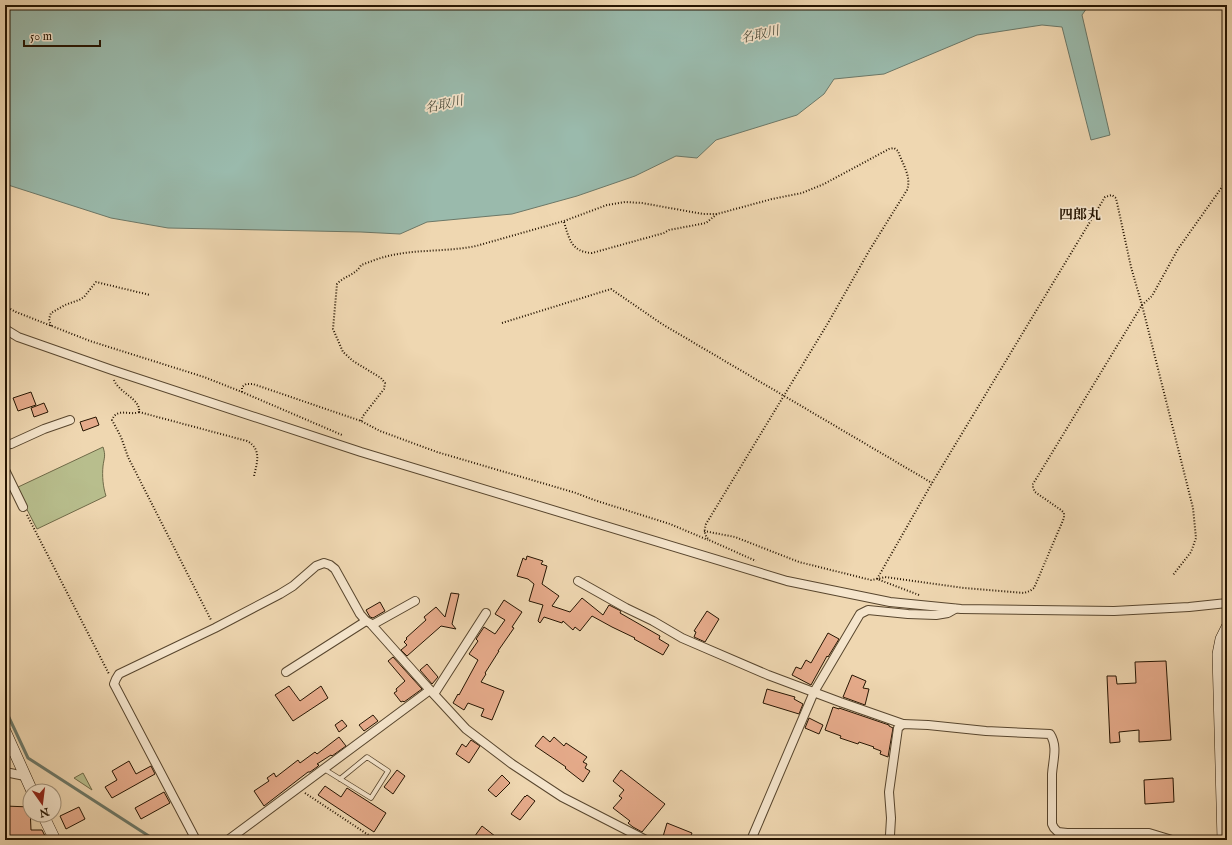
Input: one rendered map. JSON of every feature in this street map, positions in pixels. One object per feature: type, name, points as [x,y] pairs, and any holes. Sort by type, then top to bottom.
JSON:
[{"type":"street","points":[[5,329],[18,337],[112,370],[361,452],[787,581],[890,602],[956,609],[1114,611],[1189,607],[1227,603]]},
{"type":"street","points":[[5,337],[18,337]]},
{"type":"street","points":[[5,444],[11,444],[44,429],[70,420]]},
{"type":"street","points":[[5,470],[23,507]]},
{"type":"street","points":[[196,840],[114,684],[116,679],[119,674],[215,628],[280,594],[293,586],[316,566],[324,563],[335,569],[360,614],[466,729],[512,764],[562,797],[646,840]]},
{"type":"street","points":[[578,580],[682,638],[768,675],[903,724],[986,731],[1050,734],[1054,740],[1055,753],[1052,772],[1052,824],[1058,832],[1149,833],[1172,840]]},
{"type":"street","points":[[286,672],[369,623],[415,601]]},
{"type":"street","points":[[751,840],[814,692],[860,614],[868,610],[936,615],[948,613],[956,609]]},
{"type":"street","points":[[228,840],[432,692],[486,613]]},
{"type":"street","points":[[1223,840],[1223,737],[1218,654],[1221,639],[1227,627]]},
{"type":"street","points":[[888,840],[890,835],[891,818],[889,792],[898,728],[903,724]]},
{"type":"street","points":[[5,731],[28,783]]},
{"type":"street","points":[[5,772],[25,776]]},
{"type":"street","points":[[47,823],[55,840]]},
{"type":"lane","points":[[324,769],[340,779],[371,798],[388,771],[367,757],[340,779]]},
{"type":"path","points":[[361,421],[363,416],[384,389],[385,382],[381,378],[352,361],[343,352],[333,329],[337,284],[358,270],[361,265],[387,256],[413,252],[467,248],[564,221],[607,205],[625,202],[642,203],[703,214],[717,214],[772,199],[802,193],[824,184],[889,149],[894,148],[898,151],[908,178],[909,184],[907,190],[706,524],[704,531],[709,540]]},
{"type":"path","points":[[704,531],[735,537],[799,562],[871,580],[885,577],[964,588],[1024,593],[1030,591],[1034,588],[1064,518],[1064,513],[1061,510],[1035,492],[1033,484],[1142,305],[1152,296],[1178,249],[1227,180]]},
{"type":"path","points":[[877,579],[932,483],[1105,197],[1112,194],[1116,198],[1131,266],[1193,508],[1196,538],[1191,552],[1173,575]]},
{"type":"path","points":[[564,221],[571,242],[575,248],[592,253],[664,234],[669,230],[706,223],[717,214]]},
{"type":"path","points":[[51,326],[49,319],[51,313],[84,297],[96,282],[150,295]]},
{"type":"path","points":[[502,324],[611,289],[662,324],[932,483]]},
{"type":"path","points":[[5,306],[16,312],[90,341],[204,377],[346,437]]},
{"type":"path","points":[[112,370],[114,382],[118,388],[137,403],[140,408],[139,412]]},
{"type":"path","points":[[242,392],[242,387],[246,384],[253,384],[361,421],[380,431],[437,452],[576,492],[594,500],[670,524],[761,564]]},
{"type":"path","points":[[215,628],[128,457],[121,437],[112,420],[118,413],[135,414],[139,412],[247,441],[252,444],[258,458],[254,476]]},
{"type":"path","points":[[23,507],[114,684]]},
{"type":"path","points":[[877,579],[920,596]]},
{"type":"path","points":[[298,788],[376,840]]},
{"type":"green space","points":[[103,447],[105,455],[103,478],[106,496],[37,529],[16,488]]},
{"type":"green space","points":[[83,773],[92,790],[74,778]]},
{"type":"water","name":"名取川","points":[[5,5],[1089,5],[1082,15],[1110,135],[1091,140],[1062,27],[1042,25],[977,35],[884,74],[834,79],[824,94],[797,115],[716,140],[697,158],[676,156],[635,176],[577,196],[512,214],[427,222],[400,234],[168,228],[111,218],[5,184]]},
{"type":"building","points":[[31,392],[36,405],[18,411],[13,398]]},
{"type":"building","points":[[44,403],[48,412],[34,417],[31,408]]},
{"type":"building","points":[[96,417],[99,425],[83,431],[80,422]]},
{"type":"building","points":[[527,556],[543,561],[541,564],[547,566],[542,584],[559,596],[552,606],[570,612],[582,598],[603,615],[609,605],[660,636],[659,639],[669,645],[663,655],[634,639],[635,638],[592,616],[580,631],[575,627],[573,630],[563,621],[562,623],[544,617],[540,623],[538,621],[543,605],[529,601],[534,584],[528,579],[517,576],[523,558],[526,560]]},
{"type":"building","points":[[451,593],[459,594],[452,624],[456,629],[441,626],[407,656],[401,650],[407,645],[404,642],[407,639],[406,638],[426,620],[424,617],[436,607],[445,617]]},
{"type":"building","points":[[504,600],[522,612],[481,682],[504,691],[492,720],[481,716],[484,709],[468,703],[464,710],[453,703],[478,660],[469,654],[478,641],[476,639],[484,627],[495,634],[505,620],[495,614]]},
{"type":"building","points":[[380,602],[385,611],[373,618],[370,617],[366,610]]},
{"type":"building","points":[[707,611],[719,619],[705,642],[694,637],[696,632],[694,631]]},
{"type":"building","points":[[828,633],[839,639],[828,657],[827,656],[811,685],[792,675],[796,667],[801,669],[806,660],[811,663]]},
{"type":"building","points":[[393,657],[422,689],[404,702],[401,702],[394,693],[397,691],[396,689],[405,681],[388,661]]},
{"type":"building","points":[[1166,661],[1171,740],[1139,742],[1139,730],[1119,732],[1120,742],[1110,743],[1107,676],[1116,676],[1117,684],[1136,683],[1135,662]]},
{"type":"building","points":[[427,664],[438,677],[432,684],[420,670]]},
{"type":"building","points":[[852,675],[866,681],[863,688],[869,689],[865,705],[843,697]]},
{"type":"building","points":[[289,686],[300,701],[321,686],[328,698],[293,721],[275,695]]},
{"type":"building","points":[[767,689],[795,697],[794,699],[803,704],[799,714],[763,703]]},
{"type":"building","points":[[833,707],[889,725],[893,728],[888,757],[880,754],[881,751],[873,748],[874,747],[840,738],[841,736],[825,730]]},
{"type":"building","points":[[373,715],[378,721],[364,731],[359,725]]},
{"type":"building","points":[[809,718],[823,725],[819,734],[805,728]]},
{"type":"building","points":[[342,720],[347,726],[339,732],[335,725]]},
{"type":"building","points":[[543,736],[550,742],[554,737],[564,746],[566,743],[587,757],[583,762],[587,764],[585,768],[590,771],[583,782],[565,768],[566,767],[535,746]]},
{"type":"building","points":[[339,737],[346,746],[317,764],[319,765],[317,767],[308,772],[264,806],[254,791],[269,781],[267,778],[274,773],[276,777],[298,760],[300,763],[315,752],[317,754]]},
{"type":"building","points":[[471,740],[480,746],[469,763],[456,754],[462,744],[466,747]]},
{"type":"building","points":[[129,761],[136,774],[151,766],[155,774],[112,798],[105,787],[117,780],[112,771]]},
{"type":"building","points":[[397,770],[405,776],[393,794],[384,787]]},
{"type":"building","points":[[621,770],[665,804],[642,832],[628,823],[630,821],[613,808],[622,798],[619,796],[624,790],[613,781]]},
{"type":"building","points":[[502,775],[510,783],[496,797],[488,790]]},
{"type":"building","points":[[1173,778],[1174,802],[1145,804],[1144,780]]},
{"type":"building","points":[[325,786],[341,797],[347,788],[386,813],[374,832],[318,795]]},
{"type":"building","points":[[164,792],[170,803],[141,819],[135,808]]},
{"type":"building","points":[[527,795],[535,801],[520,820],[511,814]]},
{"type":"building","points":[[5,806],[22,807],[22,823],[31,823],[31,830],[42,830],[47,840],[5,840]]},
{"type":"building","points":[[79,807],[85,819],[66,829],[62,820],[62,815]]},
{"type":"building","points":[[667,823],[692,833],[689,840],[662,840]]},
{"type":"building","points":[[482,826],[500,840],[472,840]]},
{"type":"waterway","points":[[5,709],[28,758],[155,840]]},
{"type":"district","name":"四郎丸","points":[[1080,215]]}]
